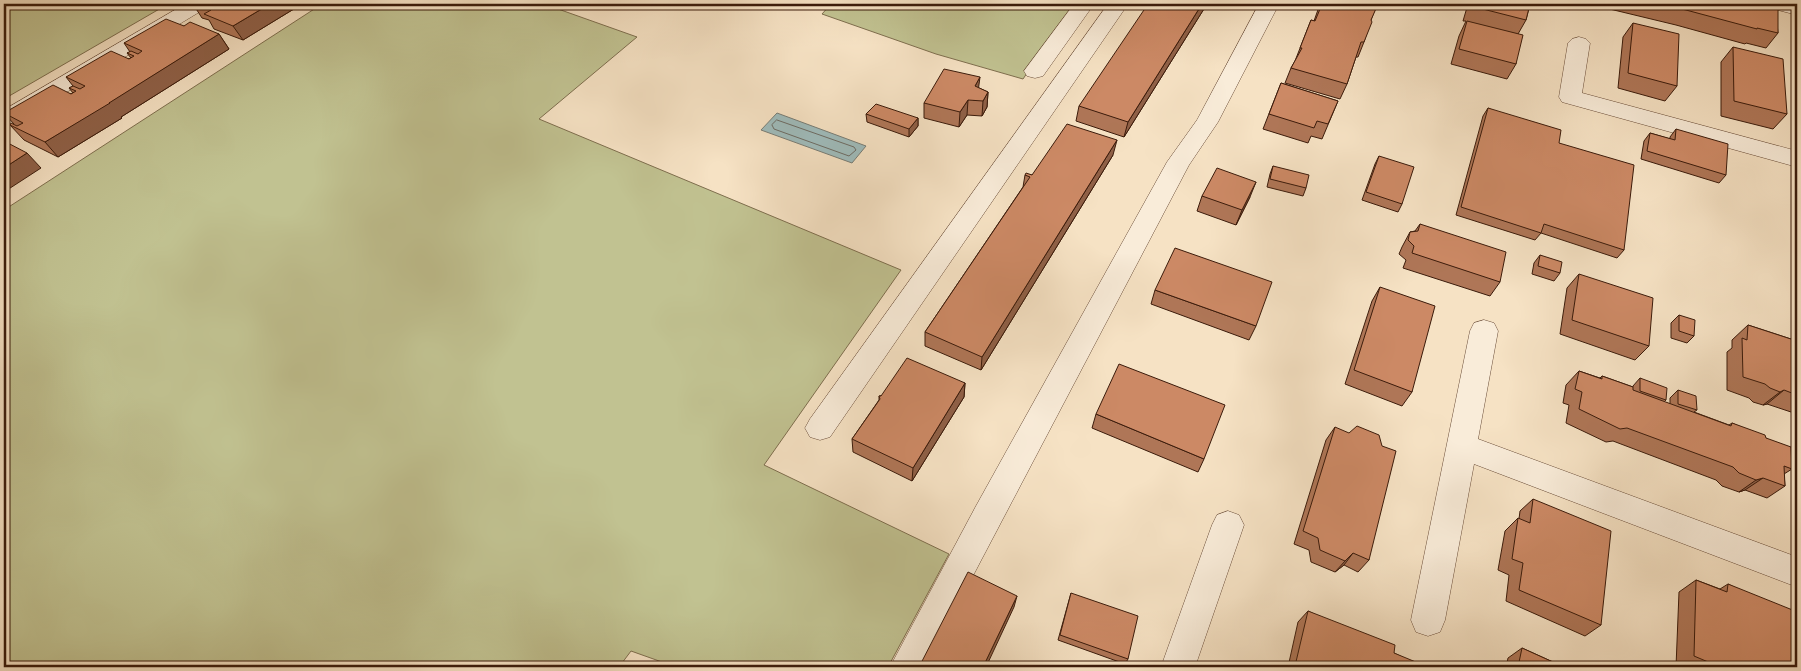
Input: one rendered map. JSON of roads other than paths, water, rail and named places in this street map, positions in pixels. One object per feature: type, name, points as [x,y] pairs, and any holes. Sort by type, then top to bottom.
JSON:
[{"type":"lane","points":[[4,120],[199,4]]},
{"type":"lane","points":[[1035,71],[1084,4]]},
{"type":"lane","points":[[820,428],[1118,4]]},
{"type":"lane","points":[[907,667],[1179,162],[1207,122],[1269,4]]},
{"type":"lane","points":[[1777,4],[1797,9]]},
{"type":"lane","points":[[1579,43],[1570,97],[1797,159]]},
{"type":"lane","points":[[1428,620],[1484,331]]},
{"type":"lane","points":[[1462,446],[1797,572]]},
{"type":"lane","points":[[1178,667],[1228,525]]},
{"type":"water","points":[[777,113],[866,146],[852,163],[761,130]]}]
